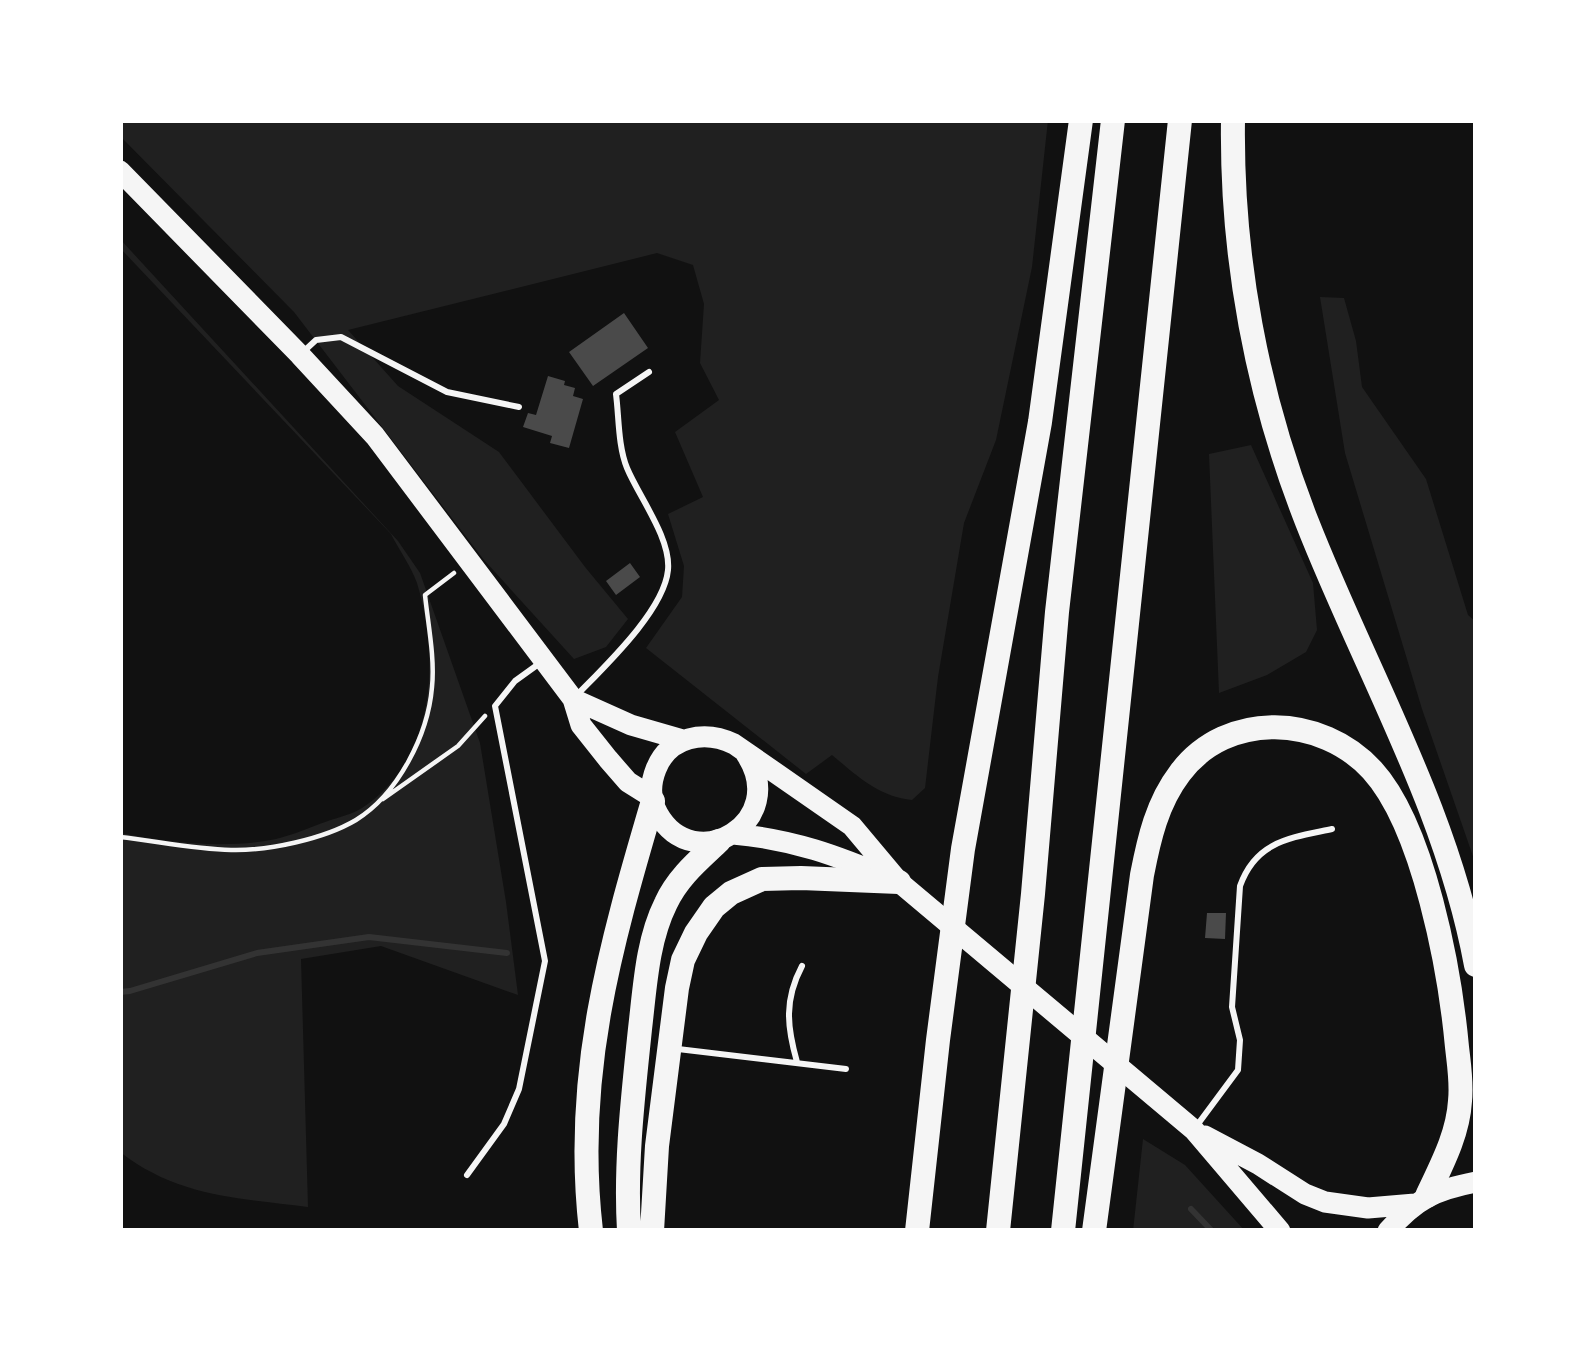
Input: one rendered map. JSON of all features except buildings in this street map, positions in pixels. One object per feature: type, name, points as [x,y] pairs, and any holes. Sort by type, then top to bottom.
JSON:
[{"type":"highway","points":[[917,1231],[963,849],[1040,422],[1081,120]]},
{"type":"highway","points":[[998,1231],[1058,611],[1113,120]]},
{"type":"highway","points":[[1063,1231],[1180,120]]},
{"type":"highway","points":[[1233,120],[1240,262],[1270,413],[1316,545],[1428,799],[1454,874],[1476,965]]},
{"type":"highway","points":[[1094,1231],[1142,875],[1156,817],[1192,759],[1239,732],[1282,726],[1340,744],[1362,760],[1392,796],[1434,915],[1453,1009],[1460,1102],[1450,1144],[1421,1200]]},
{"type":"highway","points":[[591,1231],[586,1144],[591,1055],[607,968],[652,799]]},
{"type":"highway","points":[[629,1231],[630,1125],[654,933],[681,878],[726,837]]},
{"type":"highway","points":[[652,1231],[657,1147],[677,988],[686,952],[714,907],[730,893],[763,879],[898,882]]},
{"type":"main road","points":[[120,171],[374,436],[574,699],[581,725],[628,782],[652,799]]},
{"type":"main road","points":[[574,699],[683,740]]},
{"type":"main road","points":[[898,882],[805,845],[769,837],[690,840],[674,832],[661,819],[652,799],[659,761],[683,740],[715,736],[734,744],[852,826],[898,882],[1194,1130],[1280,1231]]},
{"type":"main road","points":[[726,837],[750,817],[758,796],[757,777],[746,754]]},
{"type":"main road","points":[[1194,1130],[1325,1202],[1368,1208],[1421,1200],[1446,1188],[1476,1182]]},
{"type":"main road","points":[[1388,1231],[1421,1200]]},
{"type":"lane","points":[[300,355],[316,340],[341,337],[448,392],[519,407]]},
{"type":"lane","points":[[574,699],[627,644],[665,584],[665,546],[625,462],[616,394],[649,372]]},
{"type":"lane","points":[[467,1175],[504,1124],[519,1089],[545,961],[495,706],[515,681],[543,662]]},
{"type":"lane","points":[[1194,1130],[1238,1070],[1240,1040],[1232,1007],[1240,886],[1246,869],[1259,854],[1290,838],[1333,829]]},
{"type":"lane","points":[[796,1062],[788,1008],[802,966]]},
{"type":"lane","points":[[669,1048],[846,1069]]},
{"type":"path","points":[[378,802],[424,730],[433,685],[425,595],[459,569]]},
{"type":"path","points":[[120,837],[232,850],[298,842],[354,821],[458,746],[495,706]]},
{"type":"shaded area","points":[[120,120],[1048,120],[1032,267],[996,440],[964,523],[925,788],[912,800],[889,795],[832,755],[806,774],[646,648],[682,597],[684,566],[668,514],[703,497],[675,432],[719,400],[700,363],[704,304],[693,265],[657,253],[348,330],[398,386],[499,452],[628,619],[606,647],[574,659],[484,560],[294,312],[120,136]]},
{"type":"shaded area","points":[[120,239],[398,541],[420,573],[480,743],[518,995],[381,946],[301,959],[308,1207],[187,1187],[120,1152],[120,833],[198,844],[238,844],[276,839],[362,808],[387,788],[418,736],[429,675],[424,613],[414,577],[391,534],[120,248]]},
{"type":"shaded area","points":[[1320,297],[1344,298],[1362,387],[1426,479],[1468,615],[1476,622],[1476,865],[1422,709],[1345,453]]},
{"type":"shaded area","points":[[1251,445],[1313,583],[1317,630],[1306,652],[1267,675],[1219,693],[1209,454]]},
{"type":"shaded area","points":[[1143,1139],[1185,1165],[1245,1231],[1133,1231]]},
{"type":"waterway","points":[[120,992],[257,953],[369,937],[507,953]]},
{"type":"waterway","points":[[1191,1209],[1212,1231]]}]
